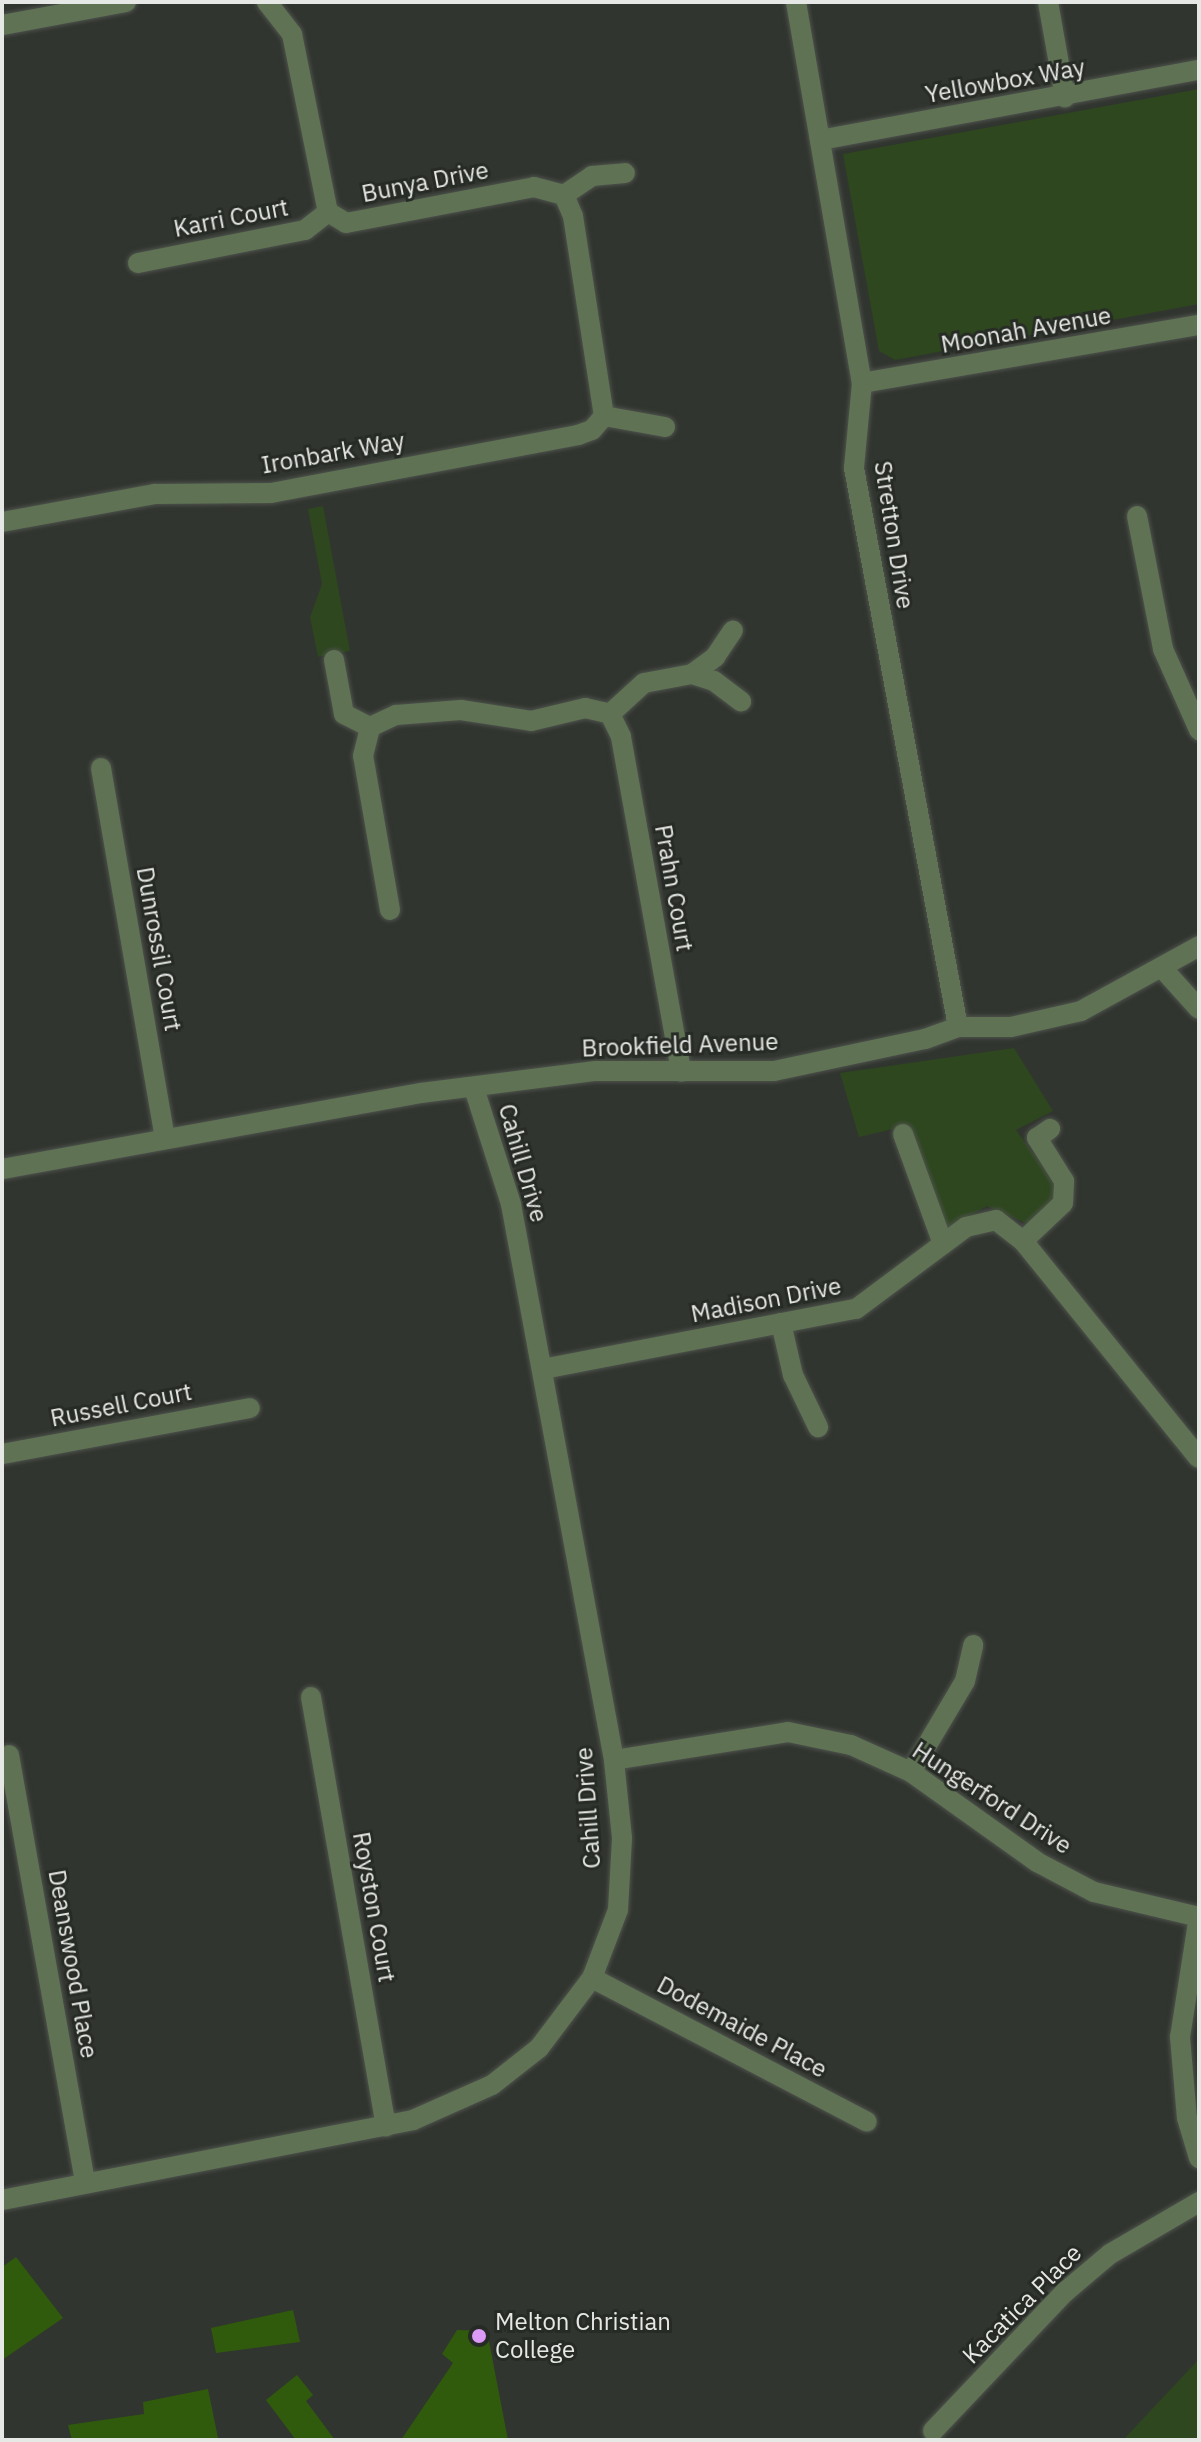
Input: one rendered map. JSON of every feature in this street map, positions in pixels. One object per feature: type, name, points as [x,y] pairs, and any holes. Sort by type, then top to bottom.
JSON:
[{"type":"street","points":[[2,25],[126,2]]},
{"type":"street","points":[[267,2],[292,34],[328,212]]},
{"type":"street","name":"Stretton Drive","points":[[796,2],[862,383],[854,468],[958,1027]]},
{"type":"street","points":[[1048,2],[1065,97]]},
{"type":"street","name":"Yellowbox Way","points":[[820,140],[1199,70]]},
{"type":"street","points":[[625,173],[592,176],[564,195],[573,216],[604,416],[665,427]]},
{"type":"street","name":"Bunya Drive","points":[[328,212],[346,223],[534,187],[564,195]]},
{"type":"street","name":"Karri Court","points":[[138,263],[305,230],[328,212]]},
{"type":"street","name":"Moonah Avenue","points":[[862,383],[1199,325]]},
{"type":"street","name":"Ironbark Way","points":[[2,522],[155,494],[271,493],[578,435],[592,430],[604,416]]},
{"type":"street","points":[[1137,516],[1163,649],[1199,730]]},
{"type":"street","points":[[370,727],[396,715],[461,710],[531,721],[585,708],[610,714],[644,683],[692,674],[715,657],[733,630]]},
{"type":"street","points":[[334,660],[344,714],[370,727]]},
{"type":"street","points":[[692,674],[714,681],[741,701]]},
{"type":"street","name":"Prahn Court","points":[[610,714],[621,737],[681,1072]]},
{"type":"street","points":[[370,727],[363,756],[390,910]]},
{"type":"street","name":"Dunrossil Court","points":[[101,768],[165,1139]]},
{"type":"street","name":"Brookfield Avenue","points":[[2,1169],[474,1088],[596,1071],[774,1071],[925,1039],[958,1027],[1011,1027],[1081,1011],[1164,970],[1199,946]]},
{"type":"street","points":[[1164,970],[1199,1009]]},
{"type":"street","name":"Cahill Drive","points":[[2,2200],[413,2120],[492,2085],[539,2048],[592,1978],[618,1910],[622,1838],[614,1760],[511,1204],[474,1088]]},
{"type":"street","points":[[1023,1241],[1063,1203],[1064,1181],[1037,1138],[1050,1129]]},
{"type":"street","points":[[903,1134],[943,1244]]},
{"type":"street","name":"Madison Drive","points":[[543,1369],[856,1309],[966,1227],[996,1220],[1023,1241],[1199,1458]]},
{"type":"street","points":[[781,1323],[793,1375],[818,1427]]},
{"type":"street","name":"Russell Court","points":[[2,1454],[250,1408]]},
{"type":"street","points":[[911,1772],[965,1681],[973,1645]]},
{"type":"street","name":"Royston Court","points":[[311,1697],[386,2126]]},
{"type":"street","name":"Hungerford Drive","points":[[614,1760],[788,1732],[851,1745],[911,1772],[1037,1862],[1094,1892],[1199,1916]]},
{"type":"street","name":"Deanswood Place","points":[[9,1755],[85,2183]]},
{"type":"street","points":[[1199,1916],[1180,2037],[1187,2118],[1199,2158]]},
{"type":"street","name":"Dodemaide Place","points":[[592,1978],[867,2122]]},
{"type":"street","name":"Kacatica Place","points":[[933,2431],[1065,2292],[1110,2254],[1199,2202]]},
{"type":"green space","points":[[1199,89],[1199,304],[895,360],[879,351],[843,154]]},
{"type":"green space","points":[[323,506],[350,651],[318,657],[310,617],[322,584],[308,509]]},
{"type":"green space","points":[[1014,1048],[1053,1111],[1016,1130],[1061,1192],[1028,1224],[987,1206],[943,1230],[910,1125],[859,1137],[840,1073]]},
{"type":"green space","points":[[1199,2359],[1199,2440],[1123,2440]]},
{"type":"building","points":[[16,2257],[63,2318],[2,2360],[2,2267]]},
{"type":"building","points":[[293,2310],[300,2342],[216,2353],[211,2328]]},
{"type":"building","points":[[457,2330],[487,2331],[508,2440],[401,2440],[453,2363],[442,2354]]},
{"type":"building","points":[[297,2375],[313,2395],[306,2401],[335,2440],[296,2440],[266,2400]]},
{"type":"building","points":[[208,2389],[218,2438],[72,2440],[68,2425],[144,2414],[143,2402]]},
{"type":"place","name":"Melton Christian College","points":[[479,2336]]}]
